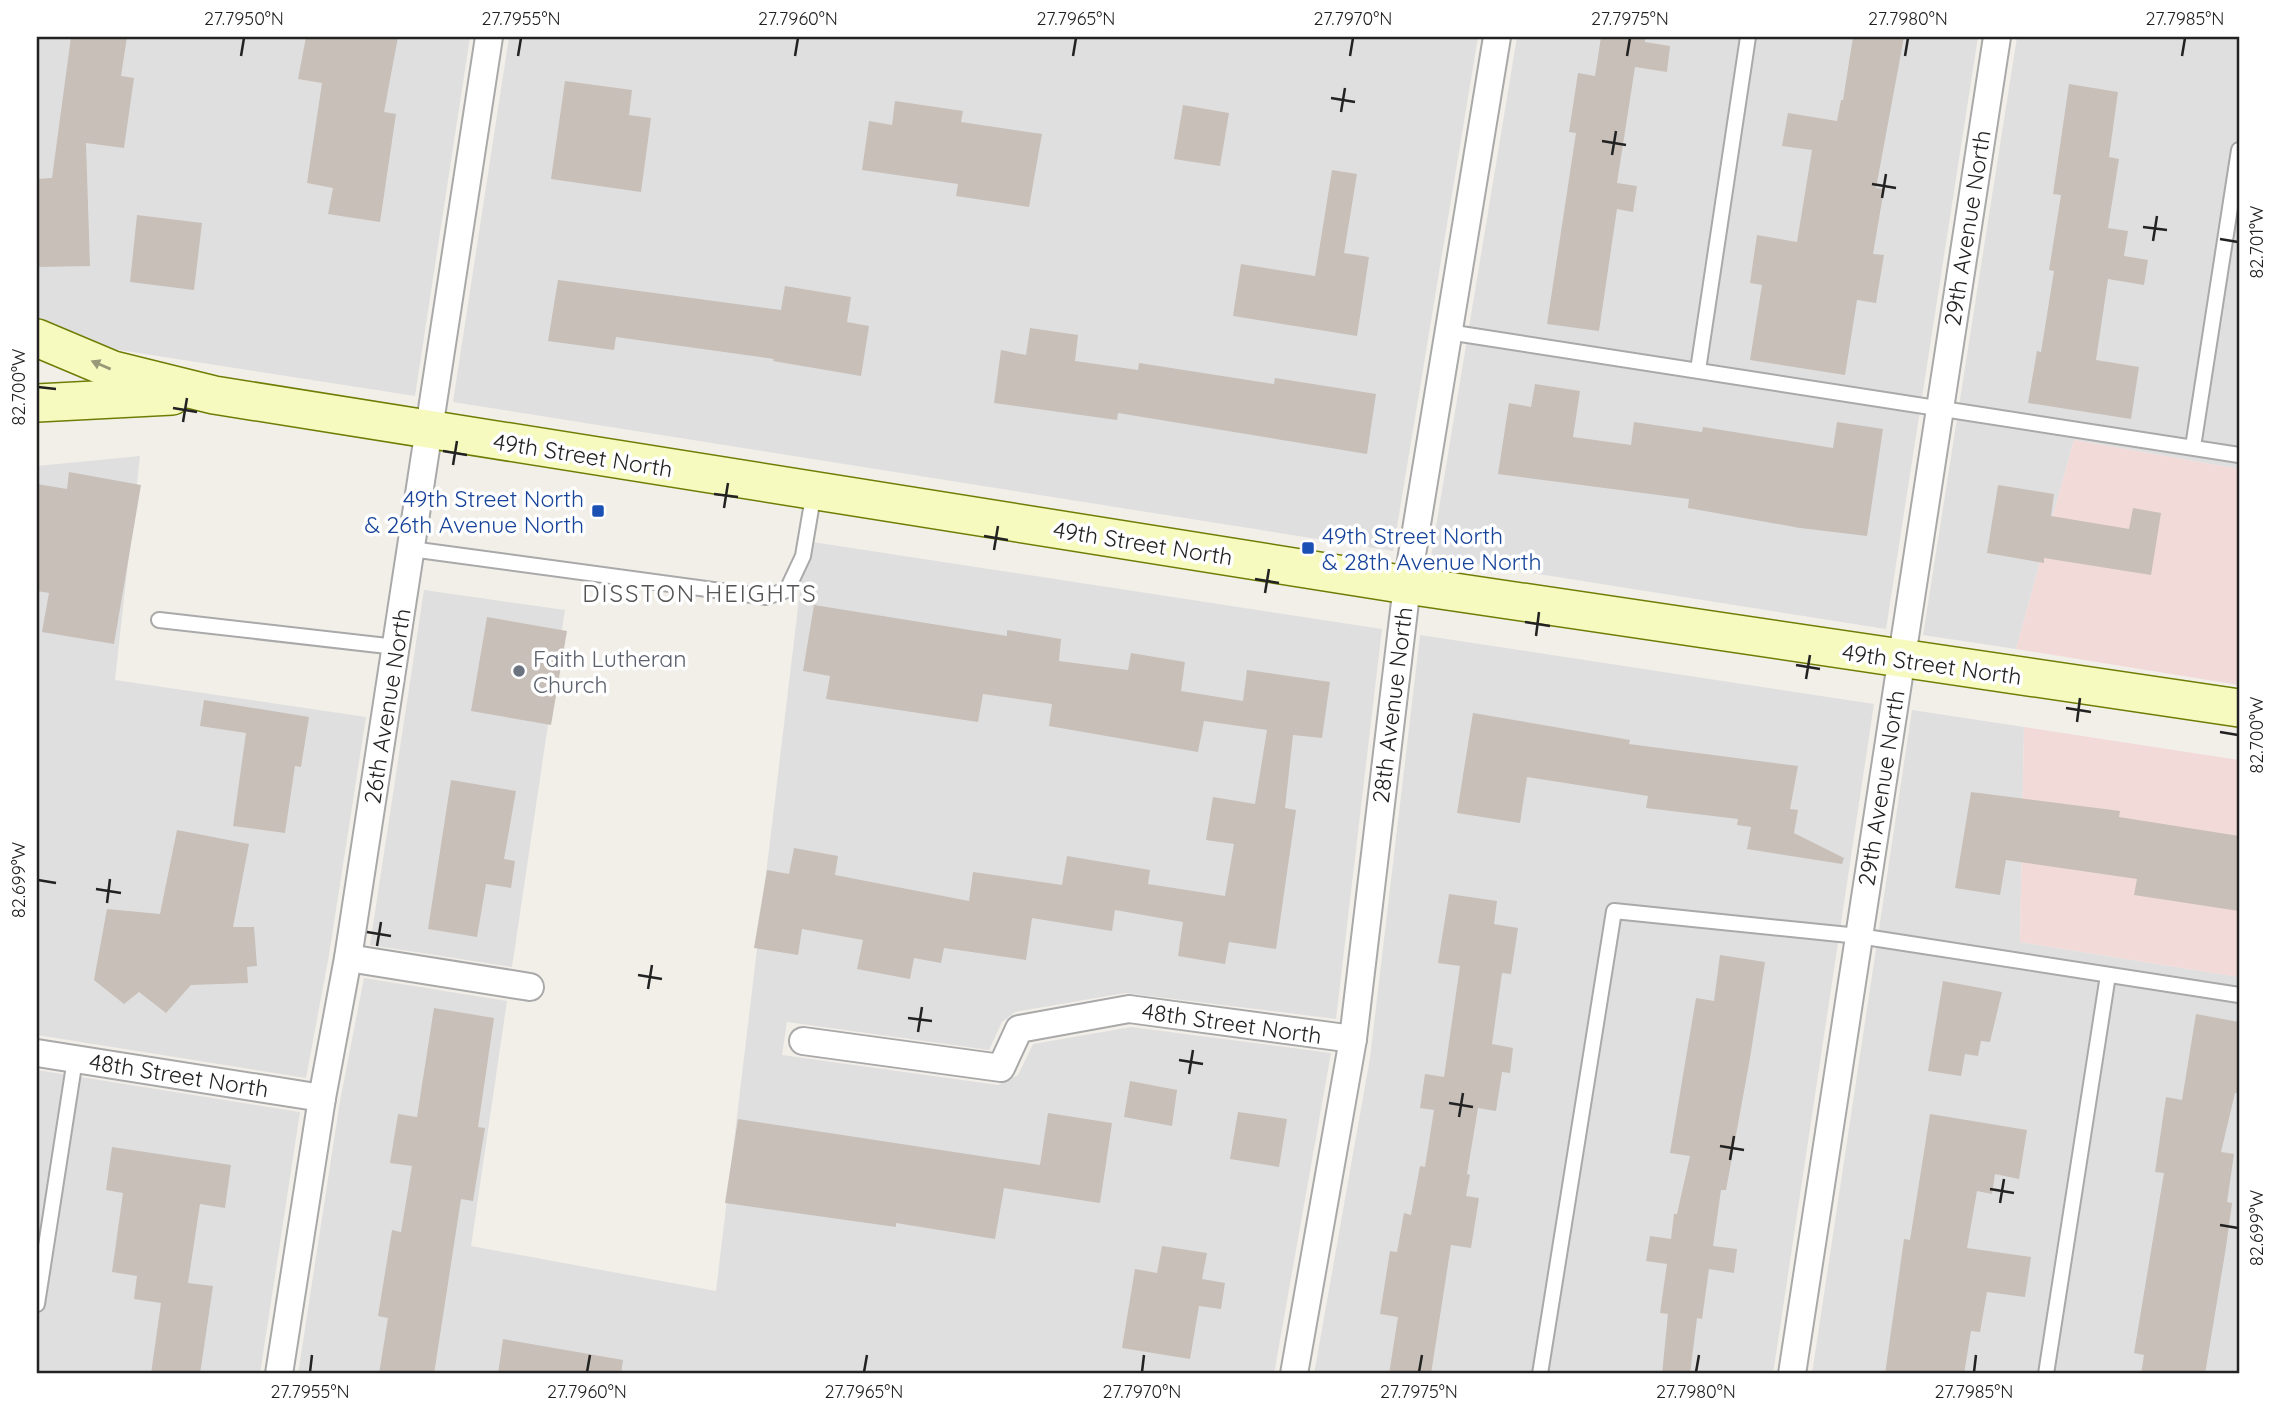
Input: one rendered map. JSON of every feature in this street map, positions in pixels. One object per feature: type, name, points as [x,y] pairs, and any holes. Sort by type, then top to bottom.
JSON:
[{"type":"main road","name":"49th Street North","points":[[37,338],[113,370],[214,395],[1407,585],[2239,708]]},
{"type":"main road","name":"49th Street North","points":[[37,403],[214,395]]},
{"type":"street","name":"26th Avenue North","points":[[279,1374],[321,1098],[348,958],[489,37]]},
{"type":"street","name":"28th Avenue North","points":[[1294,1374],[1353,1039],[1407,585],[1497,37]]},
{"type":"street","name":"29th Avenue North","points":[[1792,1374],[1997,37]]},
{"type":"street","points":[[348,958],[530,987]]},
{"type":"street","name":"48th Street North","points":[[803,1041],[1001,1068],[1019,1029],[1129,1009],[1353,1039]]},
{"type":"street","name":"48th Street North","points":[[37,1053],[321,1098]]},
{"type":"lane","points":[[1698,370],[1748,37]]},
{"type":"lane","points":[[2193,447],[2239,150]]},
{"type":"lane","points":[[1448,332],[2239,455]]},
{"type":"lane","points":[[411,549],[766,597],[787,590],[803,556],[814,491]]},
{"type":"lane","points":[[159,620],[396,647]]},
{"type":"lane","points":[[1540,1374],[1614,911],[1858,936],[2239,995]]},
{"type":"lane","points":[[2046,1374],[2108,975]]},
{"type":"lane","points":[[37,1304],[75,1059]]},
{"type":"shaded area","points":[[37,37],[470,37],[415,396],[100,347],[37,319]]},
{"type":"shaded area","points":[[509,37],[1478,37],[1393,551],[453,402]]},
{"type":"shaded area","points":[[1517,37],[1978,37],[1886,629],[1431,557]]},
{"type":"shaded area","points":[[2017,37],[2239,37],[2239,469],[2074,440],[2016,649],[1923,635]]},
{"type":"shaded area","points":[[2074,440],[2239,469],[2239,685],[2016,649]]},
{"type":"shaded area","points":[[140,456],[115,680],[366,717],[329,955],[306,1078],[37,1035],[37,466]]},
{"type":"shaded area","points":[[806,541],[1382,629],[1336,1019],[1125,993],[1015,1012],[1002,1022],[989,1050],[787,1022],[782,1055],[998,1085],[1018,1075],[1033,1044],[1131,1027],[1331,1053],[1274,1374],[298,1374],[340,1101],[364,978],[507,1001],[471,1246],[716,1291]]},
{"type":"shaded area","points":[[424,590],[565,610],[512,967],[370,945]]},
{"type":"shaded area","points":[[1420,635],[1874,704],[1773,1374],[1314,1374],[1370,1058]]},
{"type":"shaded area","points":[[1912,710],[2024,727],[2020,942],[2239,977],[2239,1374],[1812,1374]]},
{"type":"shaded area","points":[[2024,727],[2239,760],[2239,977],[2020,942]]},
{"type":"shaded area","points":[[37,1070],[300,1112],[260,1374],[37,1374]]},
{"type":"building","points":[[71,37],[127,37],[121,76],[134,78],[124,148],[86,143],[90,266],[37,267],[37,179],[52,178]]},
{"type":"building","points":[[306,37],[398,37],[384,112],[396,114],[380,222],[328,214],[333,188],[307,183],[322,83],[298,79]]},
{"type":"building","points":[[1601,37],[1645,37],[1645,42],[1670,46],[1667,72],[1635,67],[1617,183],[1637,186],[1633,212],[1617,209],[1599,331],[1547,324],[1576,133],[1569,132],[1578,73],[1595,76]]},
{"type":"building","points":[[1853,37],[1904,37],[1876,188],[1884,189],[1873,254],[1884,255],[1876,303],[1857,300],[1845,375],[1750,360],[1762,285],[1750,283],[1757,235],[1797,242],[1812,150],[1782,146],[1788,113],[1837,121]]},
{"type":"building","points":[[565,81],[632,90],[629,115],[651,118],[641,192],[551,179]]},
{"type":"building","points":[[2069,84],[2118,92],[2109,157],[2119,159],[2108,228],[2128,231],[2124,256],[2148,260],[2144,285],[2108,279],[2096,360],[2139,367],[2131,419],[2028,403],[2037,351],[2041,352],[2054,271],[2049,270],[2061,195],[2053,194]]},
{"type":"building","points":[[895,101],[963,111],[961,122],[1042,134],[1029,207],[956,196],[958,184],[862,170],[869,121],[892,125]]},
{"type":"building","points":[[1183,105],[1229,113],[1220,166],[1174,159]]},
{"type":"building","points":[[1332,170],[1357,174],[1344,253],[1369,257],[1357,336],[1233,316],[1241,264],[1315,276]]},
{"type":"building","points":[[137,215],[202,223],[194,290],[130,282]]},
{"type":"building","points":[[558,280],[781,310],[785,286],[851,297],[847,322],[869,326],[861,376],[773,361],[774,359],[616,337],[614,350],[548,341]]},
{"type":"building","points":[[1030,328],[1078,335],[1075,361],[1138,370],[1139,363],[1274,384],[1275,378],[1376,394],[1367,454],[1118,413],[1117,420],[994,403],[1001,350],[1026,355]]},
{"type":"building","points":[[1535,384],[1580,391],[1573,437],[1631,445],[1634,422],[1702,432],[1703,427],[1833,448],[1837,422],[1883,429],[1867,536],[1800,528],[1688,508],[1689,499],[1498,474],[1509,403],[1531,407]]},
{"type":"building","points":[[69,472],[141,485],[114,644],[42,632],[49,593],[37,591],[37,484],[67,489]]},
{"type":"building","points":[[1998,485],[2054,494],[2051,516],[2129,529],[2133,508],[2161,513],[2151,575],[2044,558],[2044,563],[1987,553]]},
{"type":"building","points":[[814,605],[1007,636],[1007,630],[1061,639],[1059,661],[1128,670],[1131,653],[1185,662],[1181,691],[1243,701],[1247,670],[1330,682],[1322,738],[1293,735],[1285,808],[1296,810],[1276,949],[1229,942],[1225,964],[1178,956],[1183,922],[1115,910],[1112,931],[1032,918],[1026,960],[944,948],[941,963],[914,958],[910,979],[857,969],[863,940],[802,929],[798,955],[754,948],[767,870],[789,874],[794,848],[838,856],[835,875],[969,901],[973,872],[1062,885],[1067,856],[1150,870],[1148,884],[1225,896],[1234,844],[1206,840],[1213,797],[1255,804],[1267,730],[1204,721],[1198,752],[1049,726],[1052,704],[983,694],[978,722],[826,699],[830,676],[803,671]]},
{"type":"building","name":"Faith Lutheran Church","points":[[487,617],[567,631],[551,725],[471,711]]},
{"type":"building","points":[[204,700],[309,717],[301,767],[295,766],[285,833],[233,826],[246,733],[200,726]]},
{"type":"building","points":[[1473,713],[1630,740],[1629,744],[1798,766],[1790,809],[1798,810],[1794,833],[1844,858],[1842,864],[1747,849],[1751,827],[1737,825],[1738,819],[1646,808],[1648,796],[1527,777],[1520,823],[1457,813]]},
{"type":"building","points":[[451,780],[516,791],[504,859],[515,861],[511,888],[486,884],[477,937],[428,929]]},
{"type":"building","points":[[1971,792],[2120,811],[2119,817],[2239,836],[2239,911],[2134,895],[2137,879],[2006,860],[2000,895],[1955,888]]},
{"type":"building","points":[[177,830],[249,844],[233,927],[254,927],[257,966],[247,967],[248,983],[191,985],[166,1013],[139,992],[124,1004],[94,980],[107,909],[160,914]]},
{"type":"building","points":[[1449,894],[1497,901],[1494,924],[1518,928],[1511,974],[1502,973],[1492,1044],[1513,1048],[1510,1073],[1502,1072],[1496,1111],[1478,1108],[1467,1174],[1470,1175],[1466,1196],[1479,1198],[1471,1248],[1451,1245],[1431,1374],[1389,1374],[1398,1317],[1380,1314],[1390,1251],[1397,1252],[1404,1213],[1411,1215],[1420,1166],[1425,1167],[1434,1110],[1420,1108],[1425,1074],[1444,1077],[1460,966],[1438,963]]},
{"type":"building","points":[[1720,955],[1765,962],[1726,1190],[1721,1190],[1713,1246],[1737,1249],[1734,1273],[1709,1269],[1702,1319],[1697,1318],[1690,1374],[1662,1374],[1668,1314],[1660,1313],[1667,1264],[1646,1261],[1650,1236],[1671,1239],[1674,1214],[1677,1214],[1690,1156],[1670,1153],[1696,998],[1714,1001]]},
{"type":"building","points":[[1943,981],[2002,992],[1990,1042],[1981,1041],[1978,1056],[1965,1054],[1961,1076],[1928,1071]]},
{"type":"building","points":[[434,1008],[494,1018],[478,1127],[485,1128],[473,1201],[461,1199],[434,1374],[379,1374],[388,1318],[378,1316],[392,1230],[401,1232],[412,1166],[390,1163],[398,1114],[417,1117]]},
{"type":"building","points":[[2196,1014],[2239,1022],[2239,1093],[2235,1093],[2221,1152],[2234,1154],[2227,1202],[2232,1203],[2226,1247],[2205,1374],[2141,1374],[2144,1355],[2134,1353],[2164,1173],[2155,1172],[2166,1097],[2182,1100]]},
{"type":"building","points":[[1130,1081],[1177,1090],[1172,1126],[1124,1117]]},
{"type":"building","points":[[1238,1112],[1287,1119],[1279,1167],[1230,1159]]},
{"type":"building","points":[[1048,1113],[1112,1123],[1100,1203],[1004,1188],[995,1239],[896,1223],[896,1227],[725,1203],[738,1119],[1040,1165]]},
{"type":"building","points":[[1930,1114],[2027,1130],[2019,1179],[1995,1174],[1992,1194],[1977,1191],[1967,1248],[2031,1257],[2025,1297],[1987,1292],[1980,1332],[1971,1331],[1964,1374],[1885,1374],[1904,1239],[1910,1240]]},
{"type":"building","points":[[112,1147],[231,1165],[225,1208],[200,1204],[188,1283],[213,1286],[200,1374],[151,1374],[161,1303],[134,1299],[137,1276],[112,1272],[123,1193],[106,1190]]},
{"type":"building","points":[[1162,1246],[1207,1253],[1202,1279],[1225,1283],[1221,1309],[1199,1306],[1190,1359],[1122,1348],[1135,1269],[1157,1273]]},
{"type":"building","points":[[503,1339],[623,1360],[621,1374],[498,1374]]},
{"type":"place","name":"49th Street North & 26th Avenue North","points":[[598,511]]},
{"type":"place","name":"49th Street North & 28th Avenue North","points":[[1308,548]]},
{"type":"place","name":"Faith Lutheran Church","points":[[519,671]]},
{"type":"district","name":"DISSTON HEIGHTS","points":[[700,593]]}]
